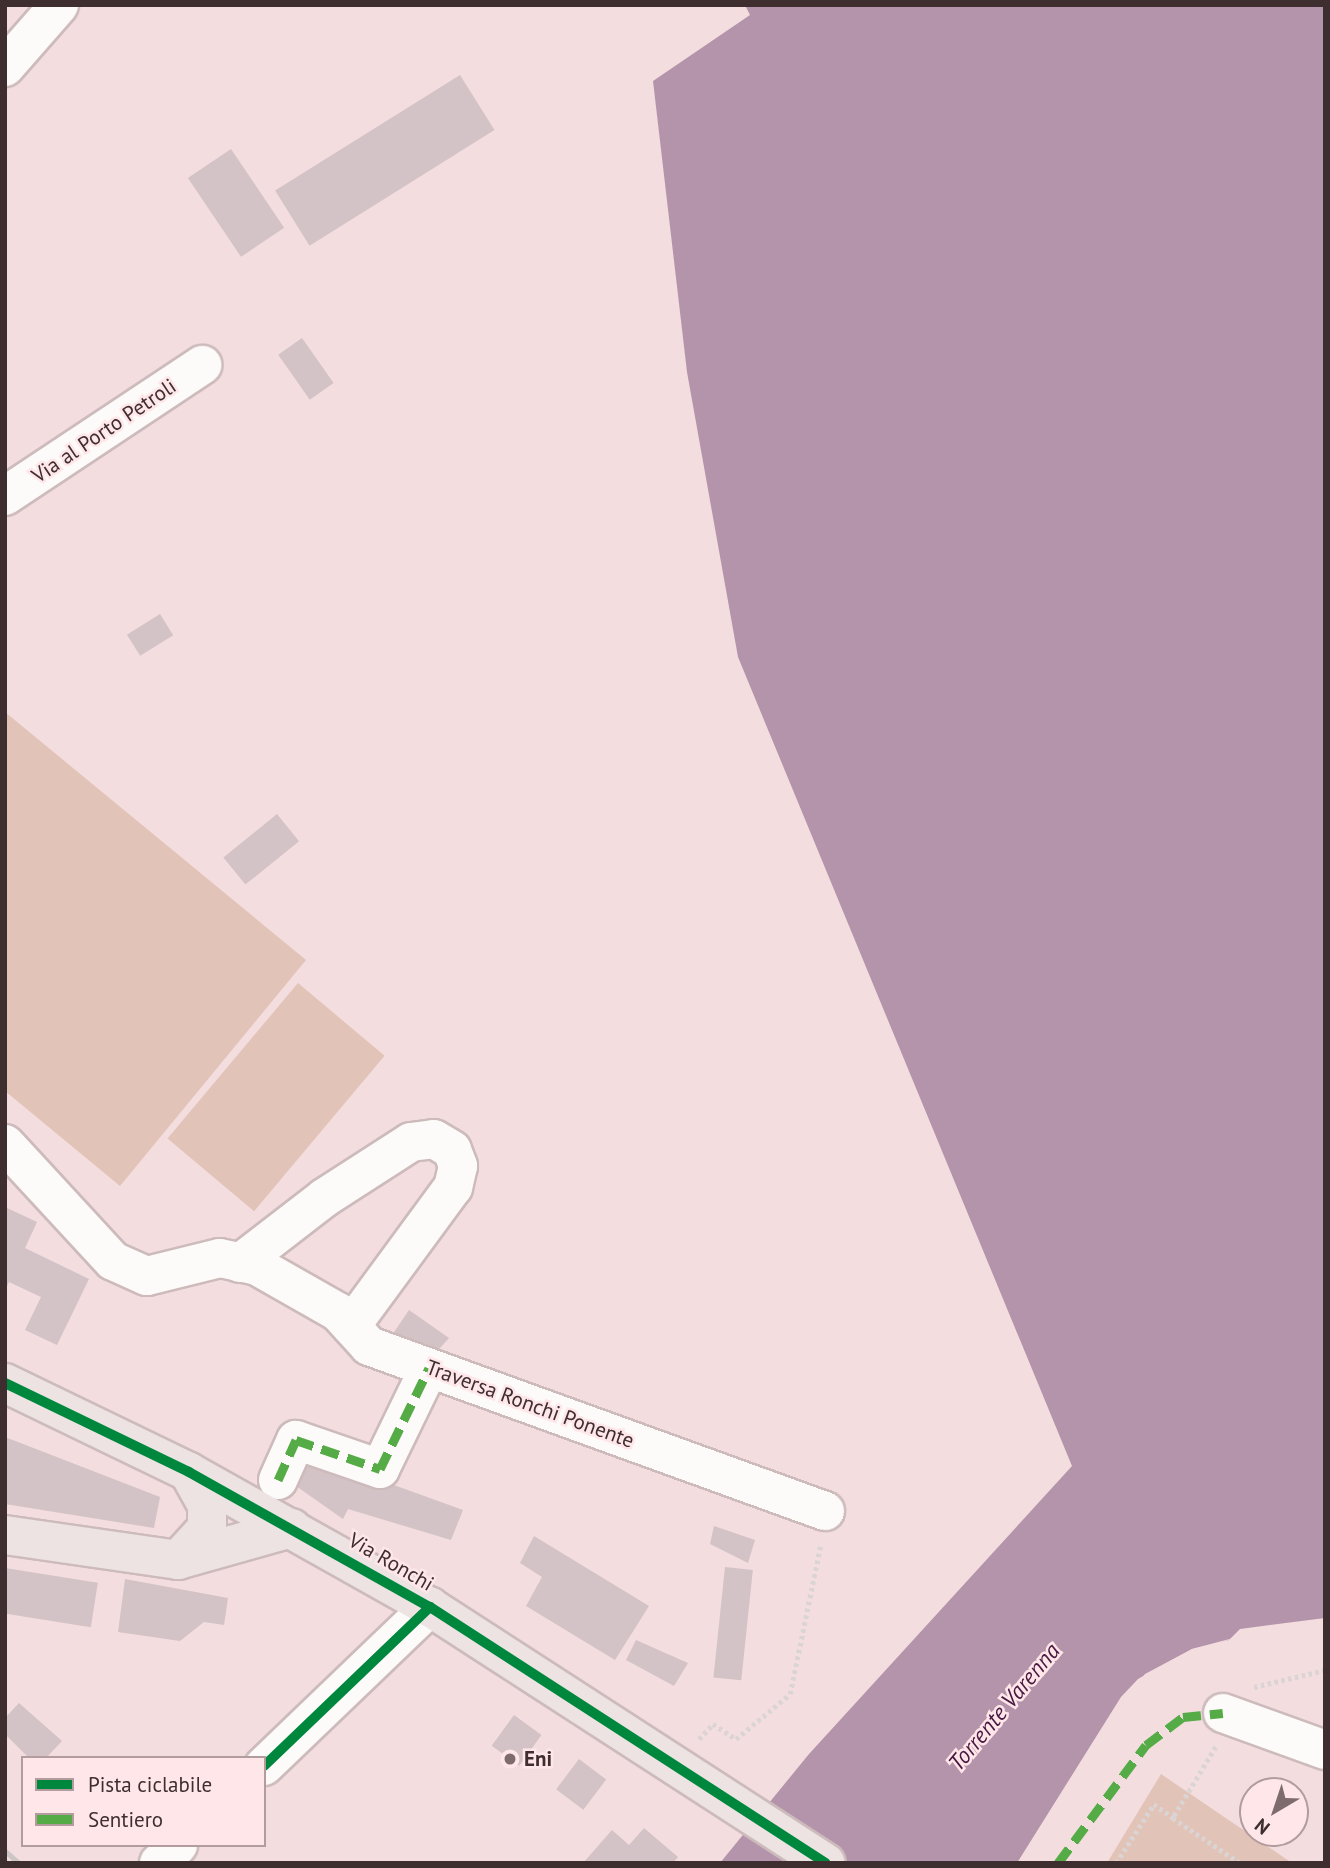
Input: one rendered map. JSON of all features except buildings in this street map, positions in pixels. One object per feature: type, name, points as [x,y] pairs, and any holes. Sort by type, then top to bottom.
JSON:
[{"type":"main road","name":"Via Ronchi","points":[[5,1383],[189,1472],[430,1607],[740,1805],[825,1863]]},
{"type":"main road","points":[[178,1560],[207,1528],[207,1505],[189,1472]]},
{"type":"main road","points":[[5,1535],[178,1560],[292,1528]]},
{"type":"street","points":[[5,67],[59,5]]},
{"type":"street","name":"Via al Porto Petroli","points":[[5,496],[202,365]]},
{"type":"street","points":[[240,1263],[334,1191],[411,1142],[434,1139],[452,1150],[458,1166],[453,1187],[351,1326]]},
{"type":"street","name":"Traversa Ronchi Ponente","points":[[5,1144],[113,1261],[147,1276],[220,1258],[257,1266],[326,1306],[351,1326],[369,1346],[825,1511]]},
{"type":"street","points":[[278,1480],[296,1440],[380,1469],[429,1368]]},
{"type":"street","points":[[266,1764],[430,1607]]},
{"type":"street","points":[[1229,1715],[1325,1750]]},
{"type":"street","points":[[159,1863],[176,1847]]},
{"type":"path","points":[[698,1738],[713,1724],[736,1740],[790,1694],[797,1678],[825,1511]]},
{"type":"path","points":[[1173,1818],[1229,1715]]},
{"type":"path","points":[[1116,1863],[1154,1804],[1240,1863]]},
{"type":"shaded area","points":[[5,712],[306,960],[120,1186],[5,1091]]},
{"type":"shaded area","points":[[298,983],[385,1056],[254,1211],[168,1139]]},
{"type":"shaded area","points":[[1161,1774],[1239,1827],[1239,1847],[1268,1847],[1292,1863],[1107,1863]]},
{"type":"water","name":"Torrente Varenna","points":[[745,5],[1325,5],[1325,1618],[1240,1629],[1229,1640],[1192,1649],[1138,1679],[1121,1697],[1017,1863],[720,1863],[809,1754],[1072,1466],[738,657],[687,372],[653,81],[750,15]]},
{"type":"pier","points":[[1237,1637],[1193,1652],[1146,1677],[1118,1706],[1145,1674],[1192,1649]]},
{"type":"railway","points":[[5,1851],[19,1863]]},
{"type":"marked path","points":[[278,1480],[296,1440],[380,1469],[429,1368]]},
{"type":"marked path","points":[[1058,1863],[1146,1745],[1183,1717],[1223,1713]]},
{"type":"cycle path","points":[[5,1383],[189,1472],[430,1607],[825,1863]]},
{"type":"cycle path","points":[[266,1764],[430,1607]]},
{"type":"place","name":"Eni","points":[[510,1759]]}]
